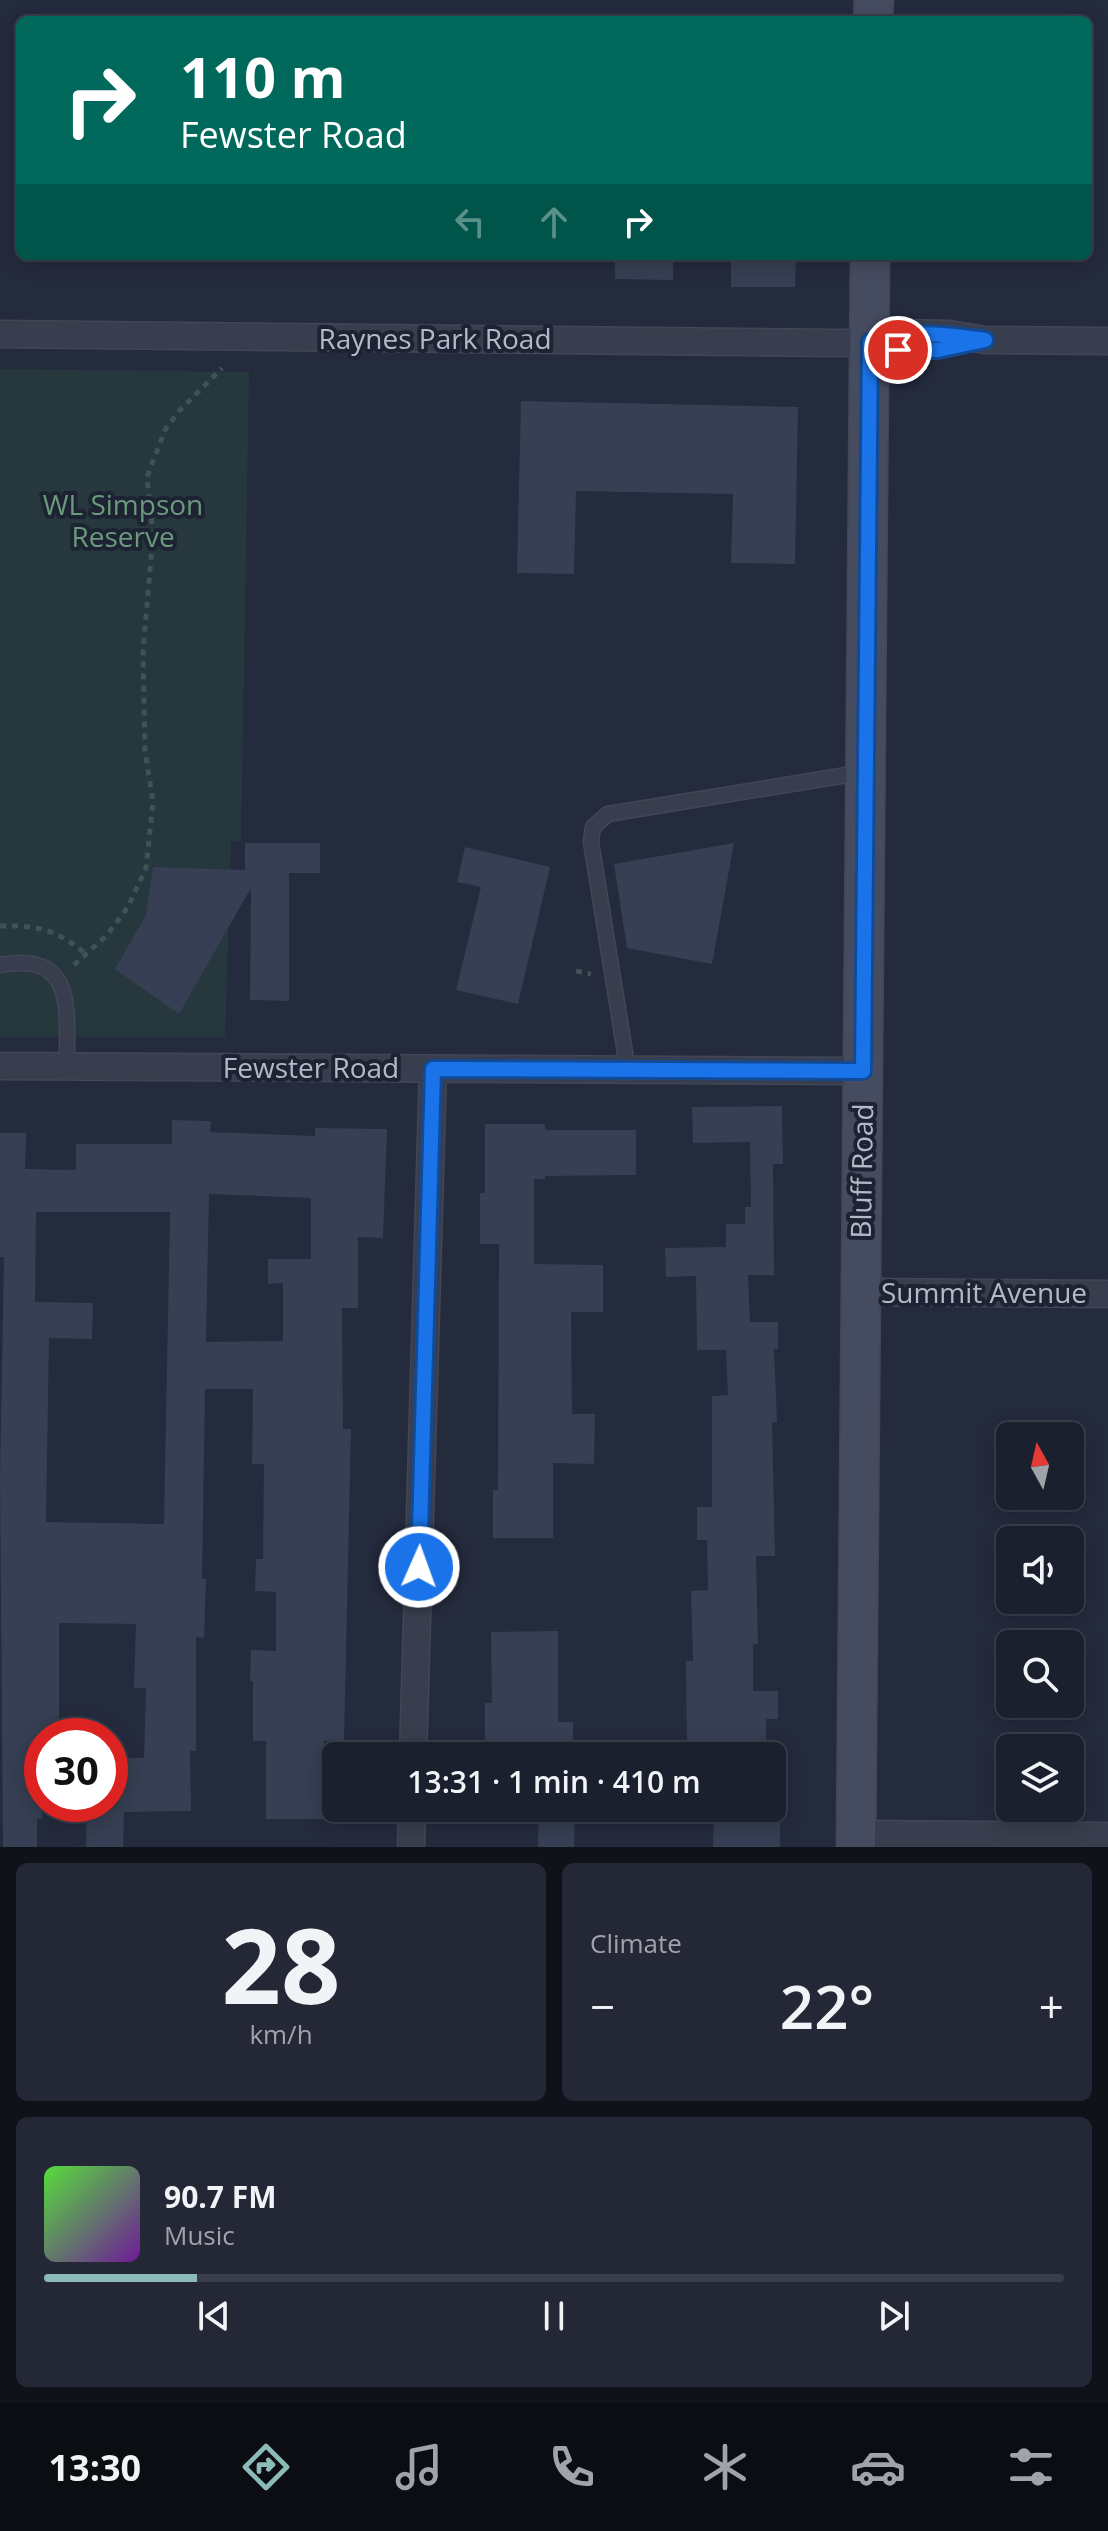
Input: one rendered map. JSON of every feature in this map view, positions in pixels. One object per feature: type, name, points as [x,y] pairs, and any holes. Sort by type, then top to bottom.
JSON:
[{"type":"main road","name":"Bluff Road","points":[[856,1840],[870,260]]},
{"type":"street","name":"Raynes Park Road","points":[[0,334],[870,342],[898,350],[938,350],[985,340],[1108,341]]},
{"type":"street","name":"Fewster Road","points":[[0,1066],[863,1071]]},
{"type":"street","points":[[413,1742],[433,1069]]},
{"type":"street","name":"Summit Avenue","points":[[861,1292],[1108,1294]]},
{"type":"street","points":[[411,1847],[412,1822]]},
{"type":"street","points":[[856,1840],[1108,1836]]},
{"type":"lane","points":[[628,1071],[591,842],[593,827],[608,814],[865,772]]},
{"type":"lane","points":[[0,965],[23,963],[44,966],[58,979],[65,997],[67,1067]]},
{"type":"path","points":[[58,979],[107,935],[128,907],[146,868],[153,802],[145,751],[143,652],[153,534],[147,477],[165,430],[179,411],[222,368]]},
{"type":"path","points":[[0,926],[32,925],[65,937],[86,954]]},
{"type":"green space","name":"WL Simpson Reserve","points":[[0,369],[249,372],[241,841],[231,841],[225,1037],[0,1037]]},
{"type":"building","points":[[615,260],[673,260],[673,280],[615,279]]},
{"type":"building","points":[[731,260],[796,260],[795,287],[731,287]]},
{"type":"building","points":[[521,401],[798,407],[795,564],[731,563],[733,494],[576,491],[574,574],[517,573]]},
{"type":"building","points":[[245,843],[320,843],[320,873],[289,873],[289,1001],[250,1000],[251,888],[179,1014],[115,969],[146,915],[153,867],[245,870]]},
{"type":"building","points":[[734,843],[712,964],[627,948],[614,864]]},
{"type":"building","points":[[465,847],[550,867],[518,1004],[456,990],[481,887],[457,882]]},
{"type":"building","points":[[782,1106],[783,1164],[773,1164],[774,1275],[748,1275],[750,1322],[778,1322],[778,1349],[774,1349],[777,1422],[772,1422],[775,1556],[756,1556],[758,1644],[753,1644],[753,1691],[778,1691],[778,1719],[766,1719],[766,1742],[687,1742],[686,1661],[693,1661],[691,1591],[708,1590],[707,1540],[697,1540],[697,1507],[712,1507],[712,1396],[728,1395],[726,1350],[697,1350],[696,1276],[666,1277],[665,1248],[726,1247],[726,1224],[745,1224],[745,1207],[751,1207],[750,1142],[693,1143],[692,1107]]},
{"type":"building","points":[[172,1120],[211,1121],[210,1132],[315,1136],[315,1128],[387,1129],[383,1238],[358,1237],[358,1308],[342,1308],[343,1429],[351,1429],[344,1740],[322,1742],[322,1819],[266,1819],[266,1741],[253,1741],[253,1681],[250,1681],[251,1650],[276,1651],[276,1592],[255,1591],[256,1559],[263,1559],[264,1464],[252,1464],[253,1389],[205,1389],[202,1579],[206,1579],[204,1638],[196,1637],[196,1751],[190,1751],[191,1811],[128,1812],[128,1758],[144,1758],[146,1688],[134,1688],[136,1624],[59,1623],[59,1718],[24,1718],[24,1822],[37,1822],[37,1847],[3,1847],[0,1477],[4,1257],[0,1257],[0,1133],[26,1133],[25,1169],[76,1170],[76,1144],[172,1144]],"holes":[[[209,1194],[311,1198],[311,1259],[268,1259],[268,1284],[283,1283],[283,1341],[206,1342]],[[36,1212],[170,1212],[164,1524],[46,1522],[49,1338],[92,1339],[93,1303],[35,1302]]]},
{"type":"building","points":[[485,1124],[545,1124],[545,1130],[636,1130],[636,1175],[545,1176],[545,1179],[534,1179],[534,1264],[603,1265],[603,1312],[571,1312],[572,1414],[595,1414],[594,1464],[553,1463],[553,1538],[493,1538],[493,1490],[498,1490],[499,1244],[480,1244],[480,1193],[485,1193]]},
{"type":"building","points":[[558,1631],[558,1722],[573,1722],[573,1742],[485,1742],[485,1703],[492,1703],[491,1632]]},
{"type":"building","points":[[87,1822],[124,1822],[123,1847],[86,1847]]},
{"type":"building","points":[[539,1822],[575,1822],[574,1847],[538,1847]]},
{"type":"building","points":[[714,1822],[780,1822],[780,1847],[713,1847]]},
{"type":"route","points":[[419,1567],[433,1069],[863,1071],[870,342],[898,333],[949,334],[985,340],[938,350],[898,350]]}]
